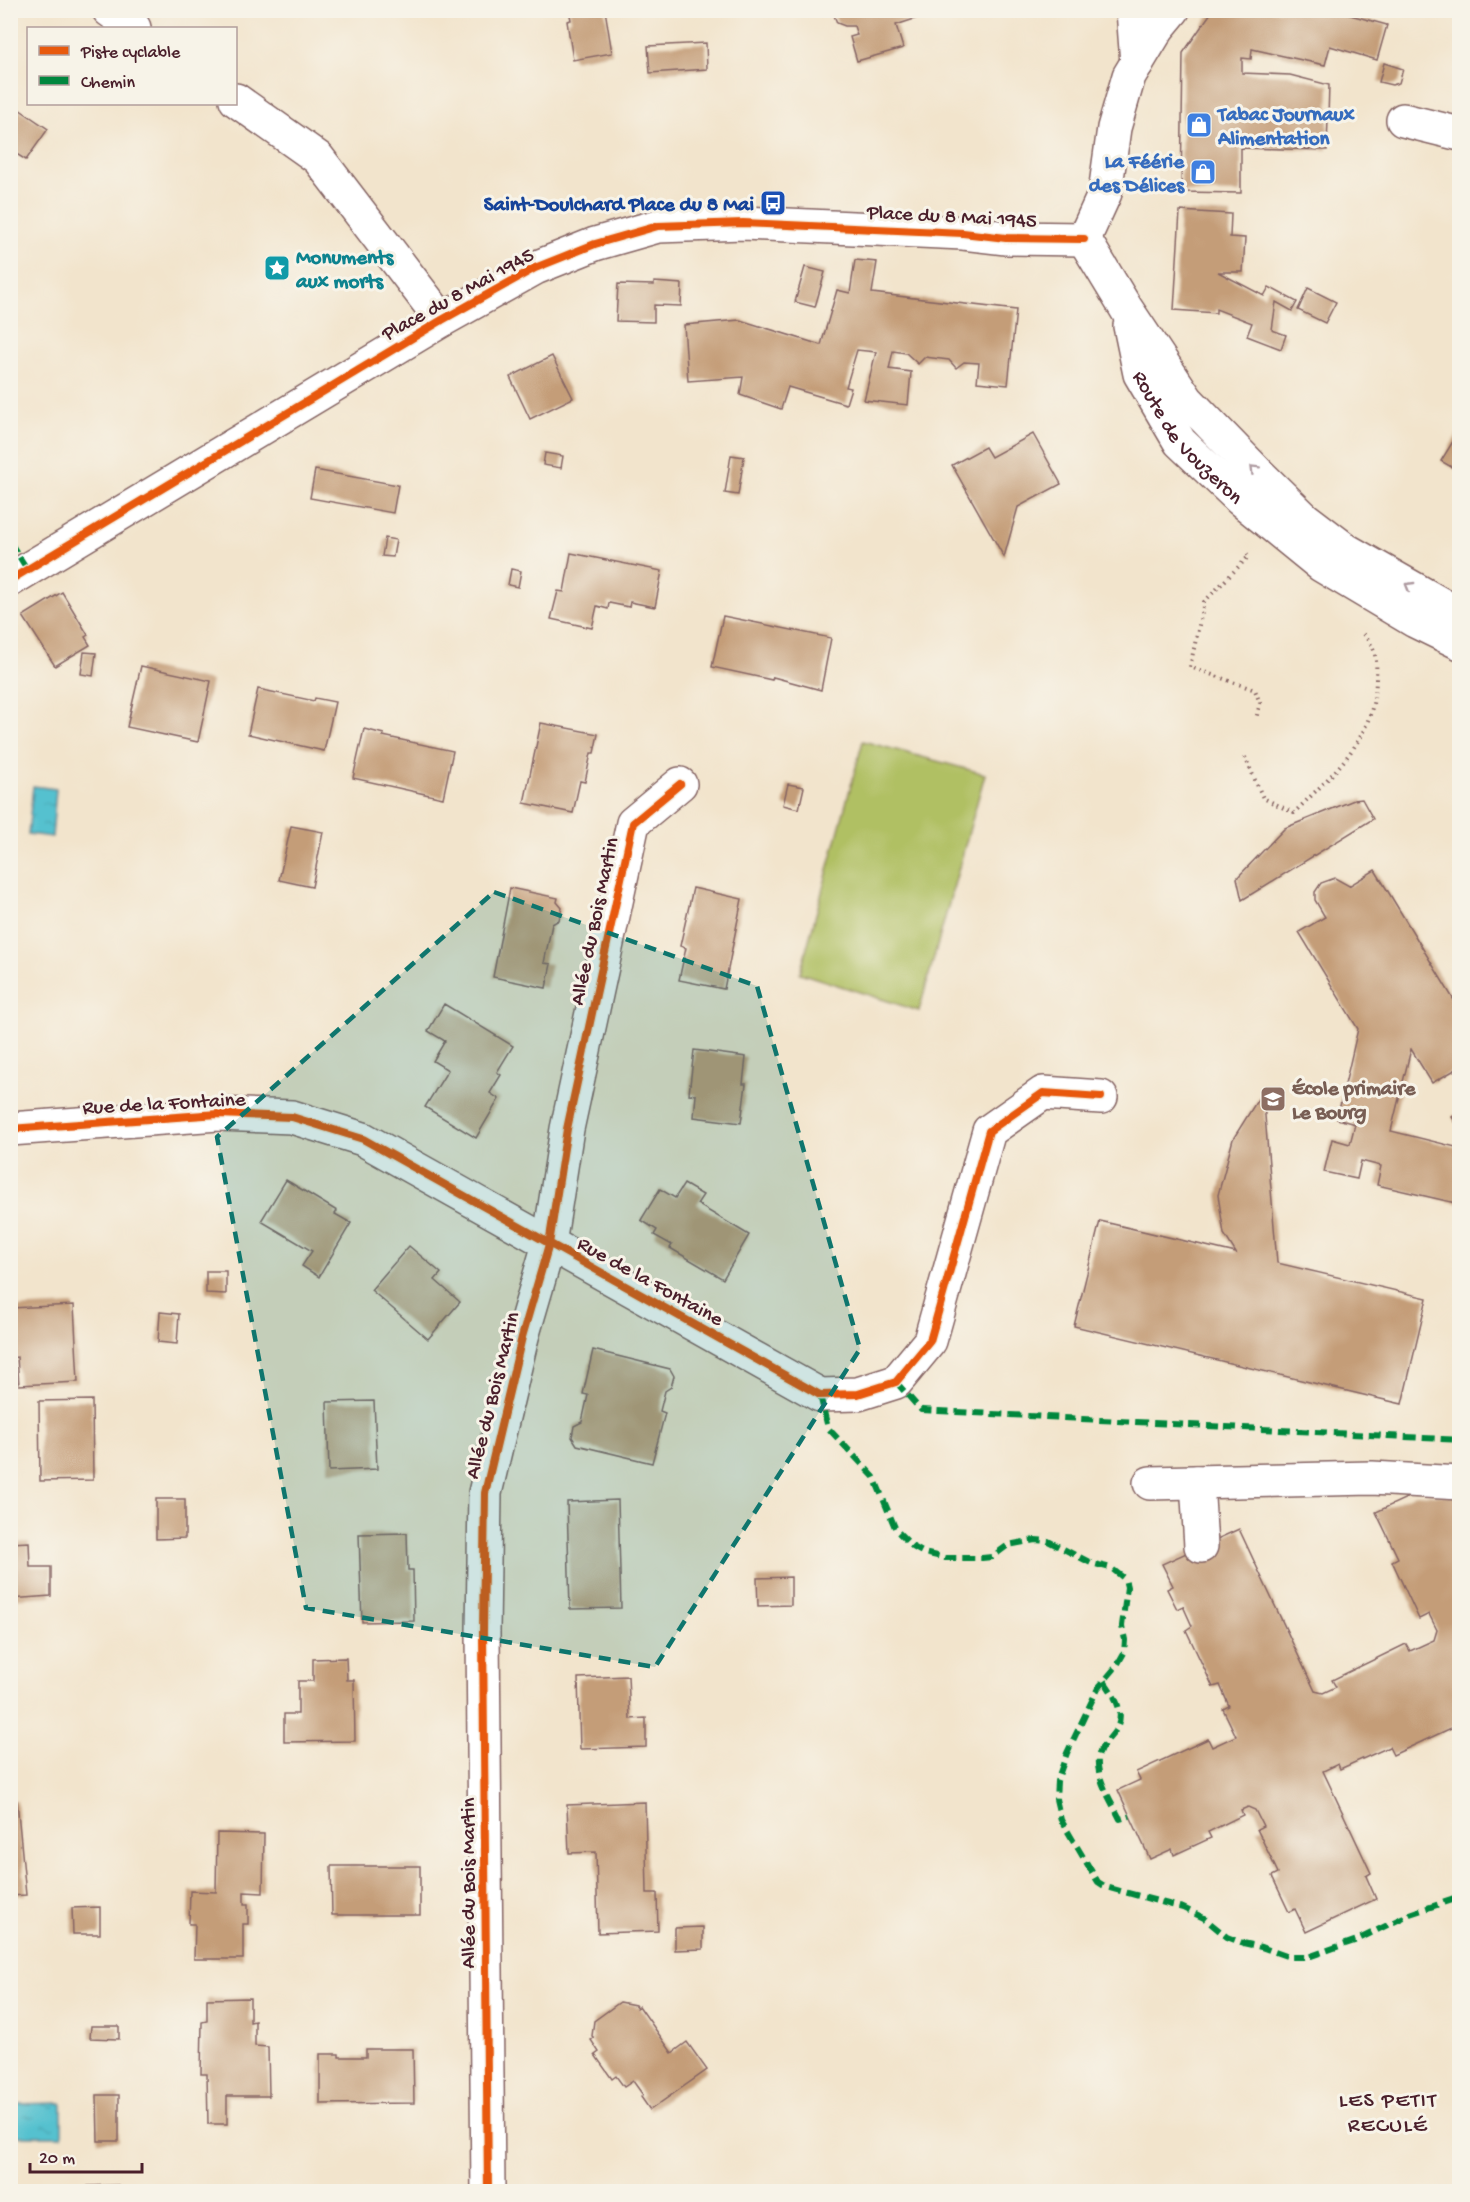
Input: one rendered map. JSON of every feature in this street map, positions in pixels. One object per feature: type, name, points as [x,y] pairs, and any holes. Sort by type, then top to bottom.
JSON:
[{"type":"street","points":[[109,10],[133,27]]},
{"type":"street","points":[[1133,10],[1137,63]]},
{"type":"street","points":[[1084,239],[1105,194],[1114,128],[1129,76],[1158,28],[1173,10]]},
{"type":"street","points":[[237,101],[318,158],[442,320]]},
{"type":"street","points":[[1403,120],[1460,134]]},
{"type":"street","name":"Place du 8 Mai 1945","points":[[10,580],[442,320],[535,268],[595,244],[658,226],[743,223],[963,233],[1006,238],[1084,239]]},
{"type":"street","name":"Route de Vouzeron","points":[[1084,239],[1187,400],[1330,571],[1414,621],[1460,643]]},
{"type":"street","name":"Route de Vouzeron","points":[[1297,530],[1346,550],[1460,615]]},
{"type":"street","name":"Allée du Bois Martin","points":[[488,2192],[483,1632],[485,1493],[522,1337],[549,1244],[567,1129],[633,824],[680,784]]},
{"type":"street","name":"Rue de la Fontaine","points":[[10,1129],[218,1114],[292,1117],[363,1139],[820,1395],[858,1394],[896,1382],[930,1341],[989,1131],[1043,1093],[1101,1097]]},
{"type":"street","points":[[1150,1483],[1372,1478],[1460,1483]]},
{"type":"street","points":[[1197,1482],[1201,1546]]},
{"type":"path","points":[[1242,547],[1249,556],[1204,602],[1190,667],[1255,690],[1260,703],[1256,719]]},
{"type":"path","points":[[1245,757],[1263,798],[1294,813],[1335,771],[1363,736],[1375,697],[1377,656],[1372,643],[1361,632]]},
{"type":"highlighted area","points":[[494,892],[757,986],[860,1349],[655,1667],[306,1608],[217,1137]]},
{"type":"green space","points":[[863,741],[985,774],[919,1011],[800,973]]},
{"type":"water","points":[[33,786],[56,789],[52,837],[28,834]]},
{"type":"water","points":[[62,2103],[62,2136],[11,2136],[11,2104]]},
{"type":"building","points":[[569,10],[605,10],[612,53],[573,60],[567,21],[571,20]]},
{"type":"building","points":[[832,10],[939,11],[896,25],[903,48],[857,61],[850,37],[857,35],[854,26],[837,23]]},
{"type":"building","points":[[1213,10],[1332,10],[1387,25],[1377,60],[1330,46],[1325,65],[1252,49],[1251,59],[1242,58],[1242,73],[1290,75],[1329,85],[1327,150],[1241,148],[1241,193],[1181,192],[1183,53]]},
{"type":"building","points":[[706,43],[707,69],[650,73],[648,46]]},
{"type":"building","points":[[1384,63],[1403,69],[1399,83],[1392,85],[1379,82]]},
{"type":"building","points":[[10,103],[48,129],[26,160],[10,150]]},
{"type":"building","points":[[1180,211],[1231,214],[1230,237],[1245,238],[1243,272],[1218,272],[1264,296],[1269,287],[1297,302],[1292,311],[1276,302],[1272,330],[1286,335],[1281,349],[1247,336],[1252,323],[1216,309],[1216,313],[1174,310]]},
{"type":"building","points":[[855,260],[877,262],[872,293],[1016,310],[1008,385],[977,382],[979,363],[964,362],[956,368],[949,360],[925,357],[918,364],[906,353],[893,351],[889,369],[911,372],[908,405],[864,400],[876,352],[857,350],[846,387],[851,388],[846,404],[788,387],[781,409],[740,395],[743,377],[688,381],[684,325],[740,320],[821,345],[837,290],[850,293]]},
{"type":"building","points":[[805,267],[825,272],[815,307],[795,302]]},
{"type":"building","points":[[654,282],[682,284],[681,306],[654,305],[654,322],[616,321],[618,284],[654,285]]},
{"type":"building","points":[[1308,288],[1336,302],[1325,323],[1298,310]]},
{"type":"building","points":[[552,356],[573,398],[530,419],[510,377]]},
{"type":"building","points":[[1460,430],[1460,472],[1441,461]]},
{"type":"building","points":[[1033,434],[1061,484],[1018,507],[1004,557],[952,465],[985,447],[991,457]]},
{"type":"building","points":[[545,453],[563,456],[561,468],[543,465]]},
{"type":"building","points":[[731,455],[744,457],[738,495],[725,493]]},
{"type":"building","points":[[315,470],[398,485],[393,513],[310,498]]},
{"type":"building","points":[[385,538],[396,540],[393,557],[382,556]]},
{"type":"building","points":[[571,553],[662,571],[655,607],[630,602],[629,607],[609,603],[608,609],[597,606],[592,628],[551,619],[558,591],[564,592]]},
{"type":"building","points":[[511,569],[521,571],[518,587],[508,585]]},
{"type":"building","points":[[62,592],[88,635],[85,637],[90,645],[55,666],[23,616]]},
{"type":"building","points":[[723,616],[831,638],[821,690],[773,677],[772,680],[712,667]]},
{"type":"building","points":[[84,652],[96,653],[93,676],[81,674]]},
{"type":"building","points":[[141,666],[211,681],[198,742],[127,727]]},
{"type":"building","points":[[258,689],[314,701],[315,698],[335,702],[324,751],[248,734]]},
{"type":"building","points":[[541,723],[598,734],[585,782],[580,781],[573,813],[524,803]]},
{"type":"building","points":[[364,729],[384,734],[383,736],[453,751],[443,798],[353,778]]},
{"type":"building","points":[[788,784],[804,787],[799,809],[783,805]]},
{"type":"building","points":[[1362,799],[1373,819],[1242,900],[1237,878],[1285,828],[1354,800]]},
{"type":"building","points":[[291,826],[323,832],[312,887],[279,880]]},
{"type":"building","points":[[1375,870],[1460,1010],[1460,1067],[1432,1083],[1411,1049],[1391,1131],[1460,1148],[1460,1204],[1377,1185],[1381,1166],[1361,1161],[1357,1179],[1324,1172],[1332,1139],[1350,1144],[1355,1124],[1337,1119],[1358,1029],[1299,932],[1325,917],[1315,900],[1315,892],[1321,883],[1335,878],[1349,886]]},
{"type":"building","points":[[510,888],[558,898],[557,902],[562,908],[559,920],[552,924],[544,963],[551,964],[546,988],[493,977]]},
{"type":"building","points":[[693,888],[742,899],[724,989],[679,980],[686,948],[680,946]]},
{"type":"building","points":[[444,1004],[513,1046],[497,1072],[501,1075],[490,1093],[499,1099],[476,1138],[425,1107],[448,1070],[433,1061],[445,1041],[428,1031]]},
{"type":"building","points":[[694,1050],[746,1057],[743,1084],[746,1084],[741,1123],[694,1117],[696,1095],[689,1094]]},
{"type":"building","points":[[1263,1091],[1277,1263],[1427,1298],[1402,1404],[1074,1326],[1100,1221],[1236,1253],[1224,1234],[1218,1195],[1233,1139]]},
{"type":"building","points":[[1460,1112],[1460,1129],[1452,1117]]},
{"type":"building","points":[[286,1180],[337,1211],[335,1214],[351,1223],[319,1277],[302,1266],[312,1251],[261,1221]]},
{"type":"building","points":[[684,1184],[703,1195],[697,1204],[749,1235],[723,1279],[670,1248],[672,1245],[654,1235],[657,1230],[641,1220],[660,1189],[675,1198]]},
{"type":"building","points":[[409,1246],[441,1273],[435,1280],[460,1302],[428,1339],[371,1290]]},
{"type":"building","points":[[206,1271],[226,1271],[226,1294],[206,1293]]},
{"type":"building","points":[[74,1305],[78,1382],[19,1385],[17,1357],[10,1358],[10,1308]]},
{"type":"building","points":[[160,1312],[179,1314],[177,1344],[158,1342]]},
{"type":"building","points":[[593,1350],[670,1369],[674,1376],[671,1387],[665,1391],[660,1411],[665,1413],[652,1463],[577,1445],[572,1437],[574,1426],[582,1422],[588,1395],[583,1394]]},
{"type":"building","points":[[92,1400],[93,1480],[40,1481],[39,1401]]},
{"type":"building","points":[[374,1401],[377,1469],[329,1471],[327,1402]]},
{"type":"building","points":[[1415,1494],[1460,1496],[1460,1724],[1393,1755],[1389,1747],[1340,1769],[1338,1764],[1323,1771],[1371,1873],[1366,1876],[1376,1899],[1306,1932],[1295,1909],[1289,1912],[1272,1876],[1278,1873],[1257,1829],[1263,1826],[1255,1810],[1248,1807],[1241,1810],[1243,1815],[1208,1832],[1211,1838],[1174,1855],[1172,1849],[1150,1859],[1118,1790],[1140,1780],[1136,1772],[1208,1739],[1212,1747],[1236,1736],[1223,1709],[1229,1706],[1220,1685],[1213,1687],[1186,1630],[1192,1626],[1183,1606],[1177,1609],[1167,1589],[1173,1586],[1162,1564],[1239,1529],[1315,1691],[1323,1693],[1336,1687],[1332,1680],[1406,1644],[1410,1651],[1434,1640],[1437,1630],[1429,1614],[1419,1619],[1392,1561],[1398,1558],[1376,1512]]},
{"type":"building","points":[[156,1499],[185,1499],[185,1538],[156,1539]]},
{"type":"building","points":[[618,1500],[621,1608],[570,1609],[567,1502]]},
{"type":"building","points":[[407,1533],[408,1570],[413,1570],[414,1621],[362,1622],[359,1534]]},
{"type":"building","points":[[29,1542],[30,1567],[51,1567],[51,1596],[10,1599],[10,1543]]},
{"type":"building","points":[[791,1577],[791,1605],[758,1606],[757,1578]]},
{"type":"building","points":[[346,1658],[347,1680],[354,1680],[355,1741],[284,1742],[284,1714],[298,1714],[298,1681],[313,1681],[313,1659]]},
{"type":"building","points":[[628,1676],[630,1719],[646,1718],[646,1747],[580,1749],[578,1678]]},
{"type":"building","points":[[17,1801],[26,1895],[10,1896],[10,1802]]},
{"type":"building","points":[[645,1802],[647,1893],[657,1893],[658,1931],[598,1933],[596,1852],[569,1853],[567,1805]]},
{"type":"building","points":[[217,1833],[264,1834],[263,1893],[244,1892],[244,1904],[248,1904],[248,1924],[243,1924],[243,1959],[194,1959],[195,1924],[189,1924],[190,1891],[216,1892]]},
{"type":"building","points":[[331,1866],[420,1866],[420,1915],[332,1915]]},
{"type":"building","points":[[100,1907],[100,1934],[73,1934],[72,1908]]},
{"type":"building","points":[[703,1927],[703,1949],[675,1950],[675,1928]]},
{"type":"building","points":[[250,1998],[250,2022],[255,2021],[255,2046],[268,2047],[269,2096],[227,2096],[227,2124],[208,2124],[207,2074],[201,2074],[202,2022],[207,2021],[207,1999]]},
{"type":"building","points":[[620,2002],[635,2005],[637,2008],[639,2006],[672,2053],[687,2042],[707,2070],[650,2110],[633,2081],[624,2087],[616,2076],[612,2079],[595,2055],[599,2052],[591,2040],[594,2038],[592,2036],[594,2021]]},
{"type":"building","points":[[91,2026],[119,2026],[119,2039],[90,2038]]},
{"type":"building","points":[[366,2049],[413,2049],[414,2103],[320,2104],[320,2054],[366,2057]]},
{"type":"building","points":[[97,2095],[119,2095],[119,2141],[98,2141]]},
{"type":"building","points":[[119,2185],[119,2192],[88,2192],[88,2186]]},
{"type":"marked path","points":[[10,542],[27,569]]},
{"type":"marked path","points":[[896,1382],[921,1410],[1460,1440]]},
{"type":"marked path","points":[[820,1395],[828,1428],[874,1477],[896,1530],[913,1547],[924,1553],[945,1558],[982,1558],[992,1557],[1008,1545],[1035,1540],[1048,1541],[1091,1563],[1111,1568],[1125,1579],[1127,1587],[1122,1626],[1125,1640],[1124,1653],[1116,1667],[1098,1688],[1067,1753],[1057,1781],[1056,1799],[1061,1820],[1098,1882],[1106,1887],[1183,1908],[1204,1918],[1227,1937],[1289,1957],[1308,1957],[1357,1940],[1410,1914],[1460,1897]]},
{"type":"marked path","points":[[1104,1681],[1115,1698],[1120,1718],[1115,1731],[1099,1754],[1099,1774],[1120,1819],[1130,1816]]},
{"type":"cycle path","points":[[10,580],[442,320],[535,268],[595,244],[658,226],[743,223],[963,233],[1006,238],[1084,239]]},
{"type":"cycle path","points":[[488,2192],[483,1632],[485,1493],[522,1337],[549,1244],[567,1129],[633,823],[680,784]]},
{"type":"cycle path","points":[[10,1129],[218,1114],[292,1117],[363,1139],[820,1395],[858,1394],[896,1382],[930,1341],[989,1131],[1043,1093],[1101,1097]]},
{"type":"place","name":"Tabac Journaux Alimentation","points":[[1199,125]]},
{"type":"place","name":"La Féérie des Délices","points":[[1203,172]]},
{"type":"place","name":"Saint-Doulchard Place du 8 Mai","points":[[773,203]]},
{"type":"place","name":"Monuments aux morts","points":[[277,268]]},
{"type":"place","name":"École primaire Le Bourg","points":[[1273,1099]]},
{"type":"district","name":"LES PETIT RECULÉ","points":[[1388,2110]]}]
